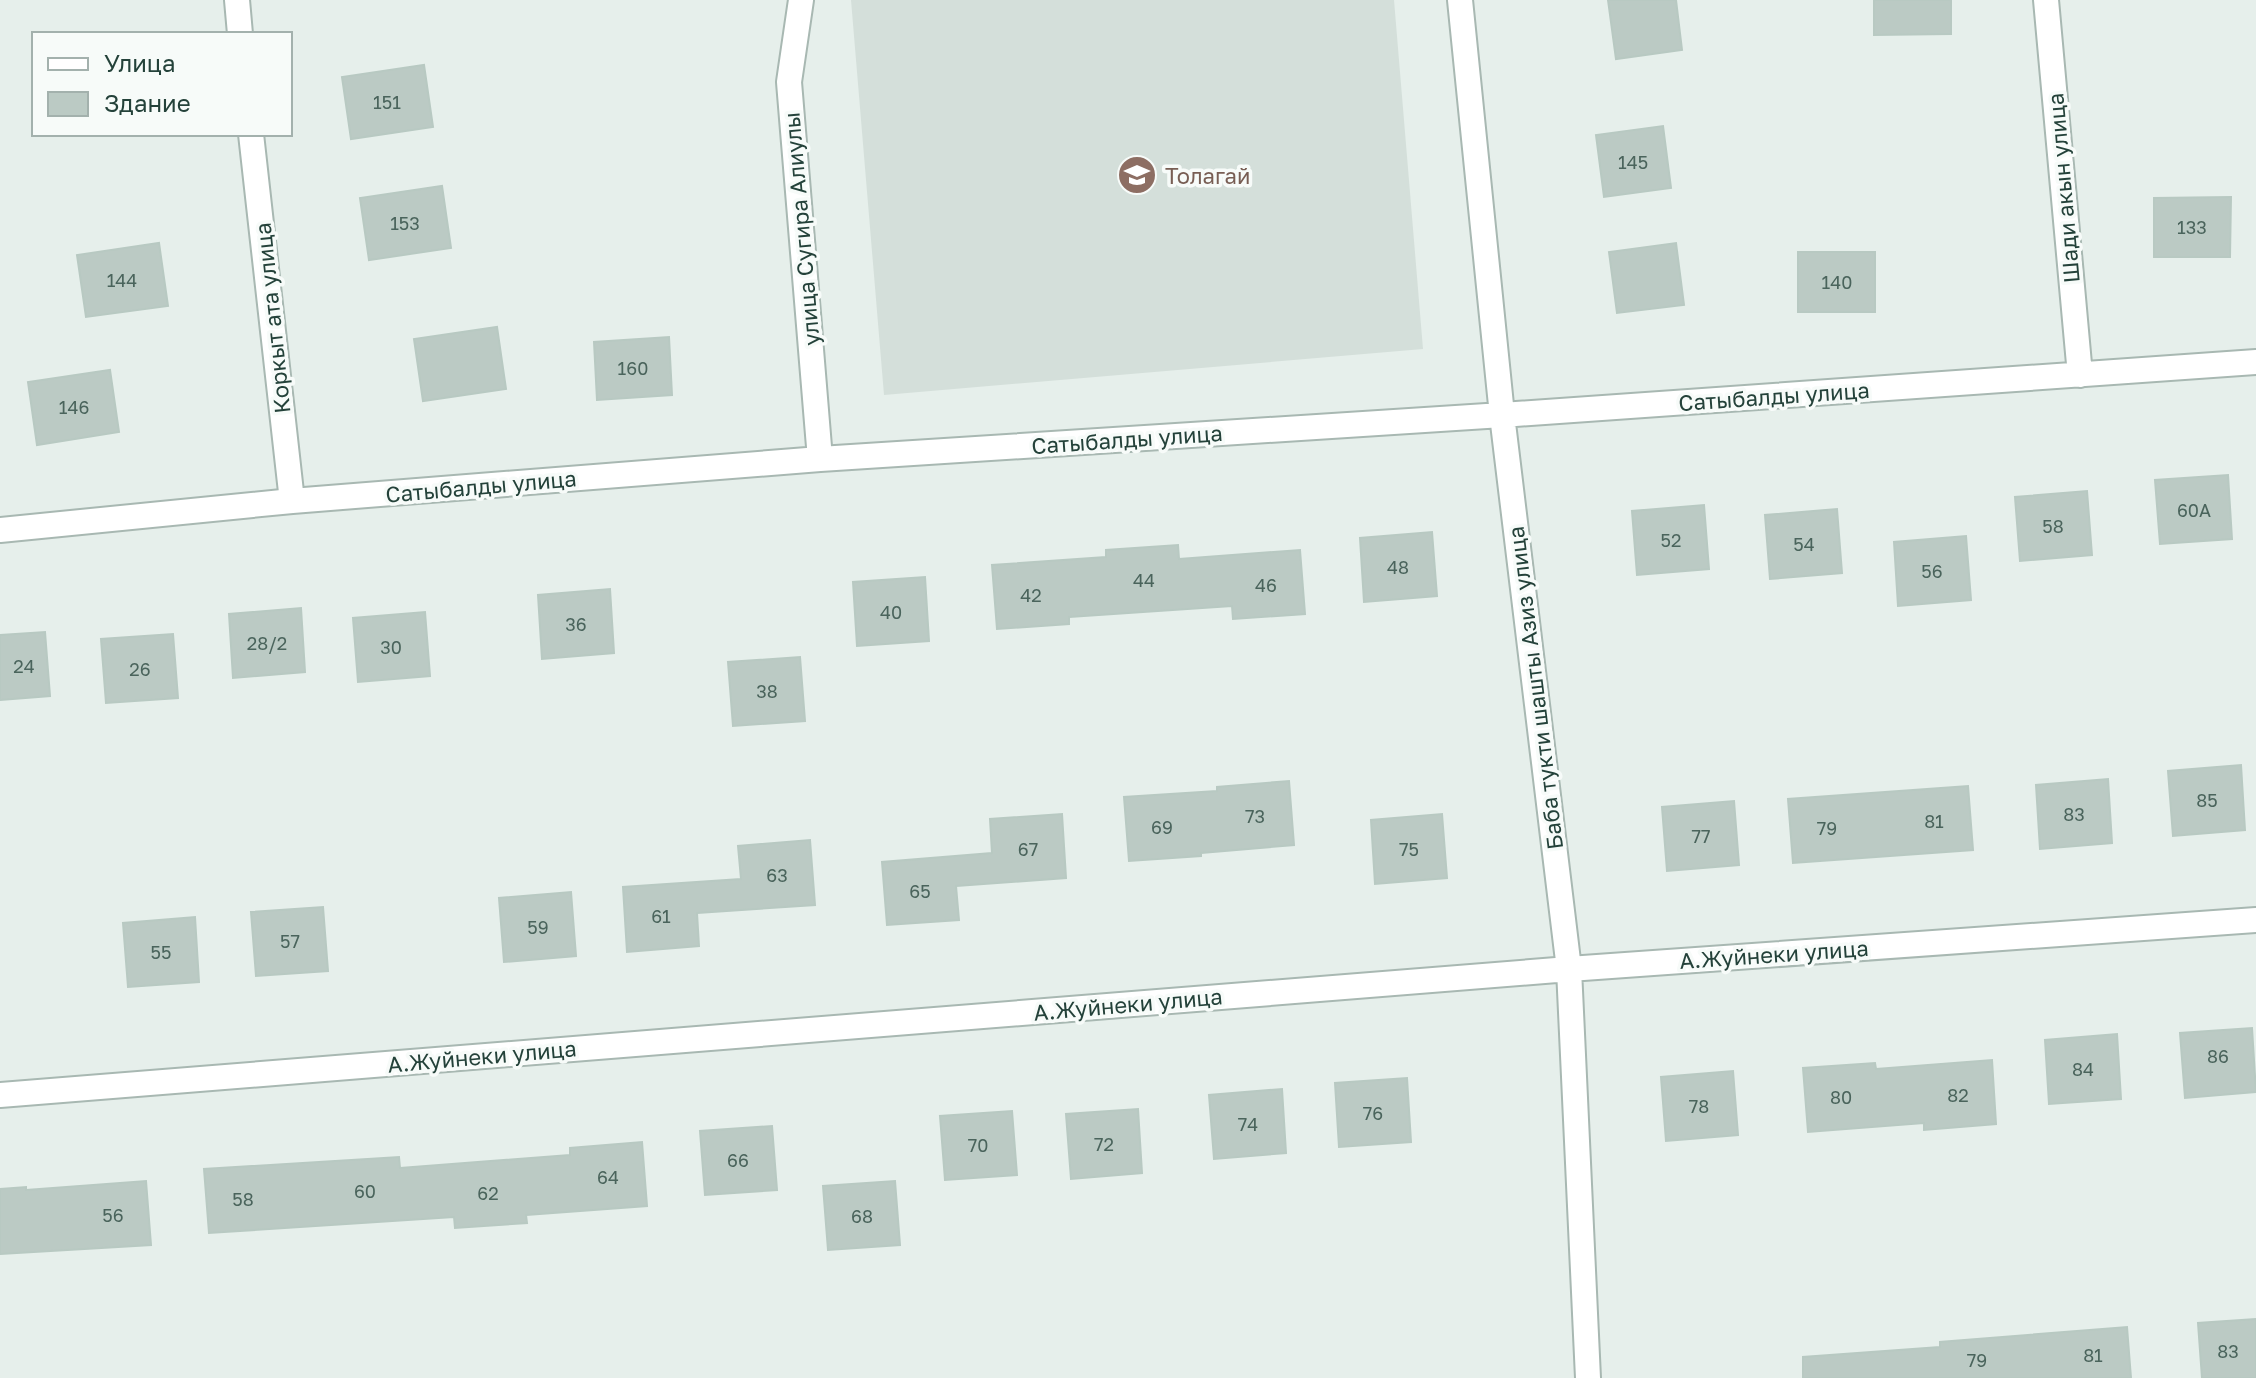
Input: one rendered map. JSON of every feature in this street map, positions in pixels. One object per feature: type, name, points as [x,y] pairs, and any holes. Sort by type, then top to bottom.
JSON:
[{"type":"street","points":[[237,0],[240,32]]},
{"type":"street","name":"улица Сугира Алиулы","points":[[801,0],[789,82],[820,459]]},
{"type":"street","name":"Баба тукти шашты Азиз улица","points":[[1460,0],[1502,415],[1569,969],[1588,1378]]},
{"type":"street","name":"Шади акын улица","points":[[2046,0],[2080,375]]},
{"type":"street","name":"Коркыт ата улица","points":[[251,136],[292,501]]},
{"type":"street","name":"Сатыбалды улица","points":[[0,530],[292,501],[820,459],[2256,362]]},
{"type":"street","name":"А.Жуйнеки улица","points":[[0,1095],[1569,969],[2256,920]]},
{"type":"shaded area","name":"Толагай","points":[[851,0],[1394,0],[1423,349],[884,395]]},
{"type":"building","points":[[1608,0],[1676,0],[1682,50],[1616,59]]},
{"type":"building","points":[[1874,0],[1951,0],[1951,34],[1874,35]]},
{"type":"building","points":[[424,65],[433,127],[351,139],[342,77]]},
{"type":"building","points":[[1663,126],[1671,188],[1604,197],[1596,135]]},
{"type":"building","points":[[442,186],[451,248],[369,260],[360,198]]},
{"type":"building","points":[[2231,197],[2230,257],[2154,257],[2154,198]]},
{"type":"building","points":[[159,243],[168,306],[86,317],[77,255]]},
{"type":"building","points":[[1676,243],[1684,305],[1617,313],[1609,252]]},
{"type":"building","points":[[1798,252],[1875,252],[1875,312],[1798,312]]},
{"type":"building","points":[[497,327],[506,389],[423,401],[414,339]]},
{"type":"building","points":[[669,337],[672,395],[597,400],[594,342]]},
{"type":"building","points":[[110,370],[119,432],[37,445],[28,382]]},
{"type":"building","points":[[2228,475],[2232,539],[2160,544],[2155,480]]},
{"type":"building","points":[[2087,491],[2092,555],[2020,561],[2015,497]]},
{"type":"building","points":[[1704,505],[1709,569],[1637,575],[1632,511]]},
{"type":"building","points":[[1837,509],[1842,573],[1770,579],[1765,515]]},
{"type":"building","points":[[1432,532],[1437,596],[1364,602],[1360,538]]},
{"type":"building","points":[[1966,536],[1971,600],[1898,606],[1894,542]]},
{"type":"building","points":[[1178,545],[1179,559],[1300,550],[1305,614],[1233,619],[1232,606],[1069,617],[1069,624],[997,629],[992,565],[1106,557],[1106,550]]},
{"type":"building","points":[[925,577],[929,641],[857,646],[853,582]]},
{"type":"building","points":[[610,589],[614,653],[542,659],[538,595]]},
{"type":"building","points":[[301,608],[305,672],[233,678],[229,614]]},
{"type":"building","points":[[425,612],[430,676],[358,682],[353,618]]},
{"type":"building","points":[[45,632],[50,696],[0,700],[0,635]]},
{"type":"building","points":[[173,634],[178,698],[106,703],[101,639]]},
{"type":"building","points":[[800,657],[805,721],[733,726],[728,662]]},
{"type":"building","points":[[2241,765],[2245,830],[2173,836],[2168,771]]},
{"type":"building","points":[[2108,779],[2112,843],[2040,849],[2036,785]]},
{"type":"building","points":[[1289,781],[1294,845],[1129,861],[1124,797],[1217,791],[1217,787]]},
{"type":"building","points":[[1968,786],[1973,850],[1793,863],[1788,799]]},
{"type":"building","points":[[1734,801],[1739,865],[1667,871],[1662,807]]},
{"type":"building","points":[[1062,814],[1066,878],[956,886],[959,920],[887,925],[882,862],[992,853],[990,819]]},
{"type":"building","points":[[1442,814],[1447,878],[1375,884],[1371,820]]},
{"type":"building","points":[[810,840],[815,905],[697,913],[699,946],[627,952],[623,887],[741,879],[738,846]]},
{"type":"building","points":[[571,892],[576,956],[504,962],[499,898]]},
{"type":"building","points":[[323,907],[328,971],[256,976],[251,912]]},
{"type":"building","points":[[195,917],[199,982],[128,987],[123,923]]},
{"type":"building","points":[[2252,1028],[2256,1092],[2185,1098],[2180,1033]]},
{"type":"building","points":[[2117,1034],[2121,1099],[2049,1104],[2045,1040]]},
{"type":"building","points":[[1992,1060],[1996,1124],[1924,1130],[1924,1123],[1808,1132],[1803,1068],[1875,1063],[1876,1069]]},
{"type":"building","points":[[1733,1071],[1738,1135],[1666,1141],[1661,1077]]},
{"type":"building","points":[[1407,1078],[1411,1142],[1339,1147],[1335,1083]]},
{"type":"building","points":[[1282,1089],[1286,1153],[1214,1159],[1209,1095]]},
{"type":"building","points":[[1138,1109],[1142,1173],[1071,1179],[1066,1114]]},
{"type":"building","points":[[1012,1111],[1017,1175],[945,1180],[940,1116]]},
{"type":"building","points":[[772,1126],[777,1190],[705,1195],[700,1131]]},
{"type":"building","points":[[642,1142],[647,1206],[526,1215],[527,1223],[455,1228],[454,1217],[209,1233],[204,1169],[399,1157],[400,1168],[570,1155],[570,1148]]},
{"type":"building","points":[[146,1181],[151,1245],[0,1254],[0,1189],[26,1187],[26,1190]]},
{"type":"building","points":[[895,1181],[900,1245],[828,1250],[823,1186]]},
{"type":"building","points":[[2256,1319],[2256,1378],[2202,1378],[2198,1323]]},
{"type":"building","points":[[2127,1327],[2131,1378],[1803,1378],[1803,1357],[1940,1347],[1940,1342]]},
{"type":"place","name":"Толагай","points":[[1137,175]]}]
